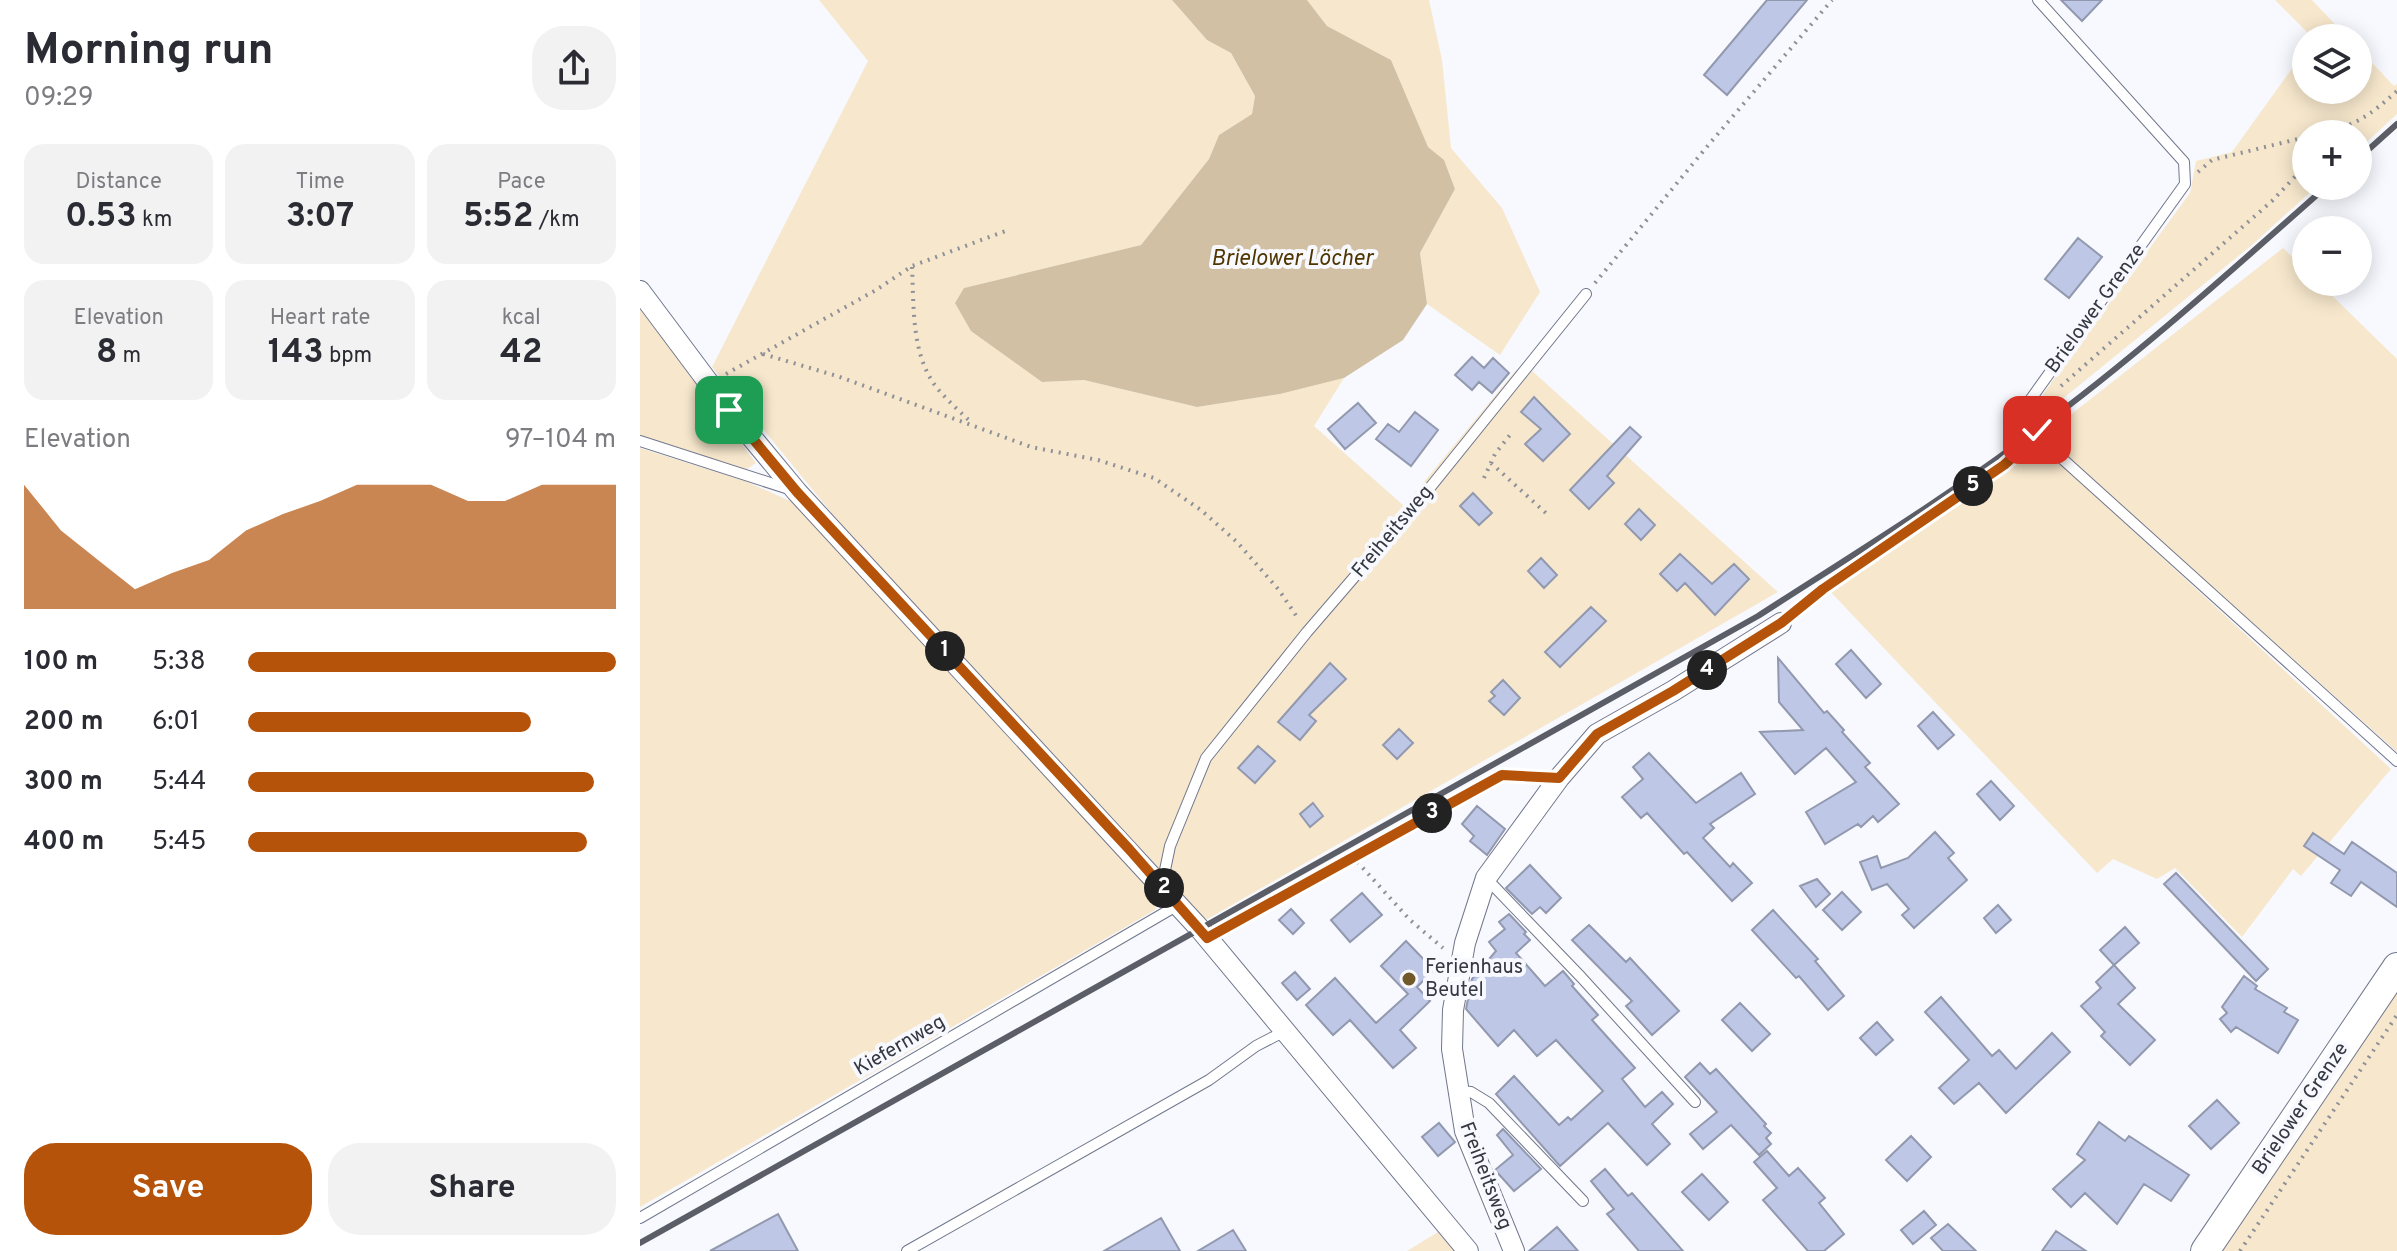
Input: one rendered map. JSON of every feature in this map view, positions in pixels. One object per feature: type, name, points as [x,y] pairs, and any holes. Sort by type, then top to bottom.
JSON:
[{"type":"main road","name":"Brielower Grenze","points":[[2205,1251],[2397,967]]},
{"type":"street","name":"Freiheitsweg","points":[[640,291],[797,492],[1178,905],[1468,1251]]},
{"type":"street","name":"Freiheitsweg","points":[[1514,1251],[1465,1131],[1452,1049],[1453,1010],[1461,963],[1486,878],[1559,778],[1597,734],[1673,691],[1781,623]]},
{"type":"lane","points":[[2038,0],[2184,162],[2185,184]]},
{"type":"lane","name":"Brielower Grenze","points":[[2039,434],[2028,403],[2185,184]]},
{"type":"lane","name":"Freiheitsweg","points":[[1178,905],[1165,870],[1170,846],[1206,758],[1586,294]]},
{"type":"lane","points":[[2039,434],[2069,465],[2397,761]]},
{"type":"lane","points":[[640,441],[797,492]]},
{"type":"lane","points":[[1486,878],[1695,1102]]},
{"type":"lane","name":"Kiefernweg","points":[[640,1218],[1178,905]]},
{"type":"lane","points":[[907,1251],[1209,1080],[1256,1046],[1285,1030]]},
{"type":"lane","points":[[1457,1090],[1471,1092],[1489,1103],[1583,1201]]},
{"type":"path","points":[[1586,294],[1832,0]]},
{"type":"path","points":[[2361,120],[2397,91]]},
{"type":"path","points":[[2185,184],[2212,160],[2292,140]]},
{"type":"path","points":[[2059,388],[2272,201],[2292,180]]},
{"type":"path","points":[[710,383],[876,290],[912,266],[1008,230]]},
{"type":"path","points":[[912,266],[921,359],[935,386],[973,425]]},
{"type":"path","points":[[763,354],[837,376],[1031,447],[1098,460],[1154,478],[1201,510],[1237,542],[1279,590],[1307,632]]},
{"type":"path","points":[[1484,478],[1513,431]]},
{"type":"path","points":[[1781,623],[1823,589],[2004,465],[2039,434]]},
{"type":"path","points":[[1491,463],[1548,515]]},
{"type":"path","points":[[1207,938],[1502,775],[1559,778]]},
{"type":"path","points":[[1352,856],[1410,920],[1461,963]]},
{"type":"path","points":[[2240,1251],[2397,1015]]},
{"type":"shaded area","points":[[819,0],[1172,0],[1207,40],[1231,53],[1255,96],[1252,114],[1219,135],[1209,159],[1141,245],[964,288],[1042,382],[1084,380],[1197,407],[1280,394],[1344,378],[1314,426],[1404,506],[1517,369],[1531,370],[1778,592],[1204,921],[839,522],[712,367],[868,61]]},
{"type":"shaded area","points":[[1307,0],[1429,0],[1442,60],[1451,148],[1502,208],[1540,292],[1500,355],[1427,304],[1420,253],[1455,189],[1444,161],[1428,148],[1391,60],[1327,26]]},
{"type":"shaded area","points":[[2275,0],[2312,0],[2335,24],[2299,24]]},
{"type":"shaded area","points":[[2372,63],[2394,86],[2397,84],[2397,114],[2372,137],[2372,120],[2292,120],[2292,200],[2302,200],[2252,245],[2039,418],[2038,403],[2046,390],[2190,193],[2196,161],[2232,152],[2292,68],[2292,104],[2372,104]]},
{"type":"shaded area","points":[[2283,248],[2292,257],[2292,296],[2332,296],[2397,359],[2397,752],[2062,452],[2046,434]]},
{"type":"shaded area","points":[[640,309],[756,463],[747,469],[732,467],[640,435]]},
{"type":"shaded area","points":[[2035,440],[2391,769],[2301,876],[2293,869],[2242,937],[2175,868],[2157,879],[2113,859],[2097,873],[1825,586],[2003,468]]},
{"type":"shaded area","points":[[640,448],[745,481],[799,505],[1158,898],[1155,910],[640,1207]]},
{"type":"shaded area","points":[[2397,990],[2397,1251],[2221,1251]]},
{"type":"shaded area","points":[[1438,1232],[1454,1251],[1407,1251]]},
{"type":"water","name":"Brielower Löcher","points":[[1172,0],[1307,0],[1327,26],[1391,60],[1428,147],[1444,160],[1455,189],[1420,253],[1427,304],[1403,340],[1344,378],[1280,394],[1197,407],[1084,380],[1042,382],[971,331],[955,303],[964,288],[1141,245],[1209,159],[1219,135],[1252,114],[1255,96],[1231,53],[1207,40]]},
{"type":"building","points":[[1767,0],[1807,0],[1727,95],[1704,75]]},
{"type":"building","points":[[2061,0],[2102,0],[2082,21]]},
{"type":"building","points":[[2078,238],[2102,257],[2069,298],[2045,279]]},
{"type":"building","points":[[1472,357],[1484,368],[1493,358],[1509,373],[1492,393],[1479,382],[1472,390],[1455,375]]},
{"type":"building","points":[[1534,397],[1570,434],[1543,461],[1525,444],[1541,429],[1521,412]]},
{"type":"building","points":[[1358,403],[1376,423],[1345,449],[1328,429]]},
{"type":"building","points":[[1415,412],[1438,430],[1411,466],[1376,439],[1388,424],[1399,432]]},
{"type":"building","points":[[1630,427],[1641,437],[1607,476],[1614,483],[1589,509],[1570,490]]},
{"type":"building","points":[[1473,493],[1492,513],[1479,525],[1460,506]]},
{"type":"building","points":[[1639,509],[1655,525],[1641,540],[1625,524]]},
{"type":"building","points":[[1680,554],[1712,584],[1734,564],[1749,579],[1715,615],[1685,583],[1677,591],[1660,574]]},
{"type":"building","points":[[1541,558],[1557,575],[1544,588],[1528,571]]},
{"type":"building","points":[[1591,607],[1606,621],[1560,667],[1545,652]]},
{"type":"building","points":[[1851,650],[1881,684],[1866,698],[1836,664]]},
{"type":"building","points":[[1778,658],[1824,713],[1827,711],[1844,730],[1842,732],[1870,763],[1865,767],[1899,804],[1878,822],[1873,816],[1861,827],[1858,824],[1825,844],[1806,812],[1856,782],[1826,748],[1795,774],[1760,732],[1803,730],[1779,702]]},
{"type":"building","points":[[1330,663],[1346,679],[1309,715],[1316,721],[1300,740],[1278,722]]},
{"type":"building","points":[[1503,680],[1520,698],[1504,715],[1489,701],[1495,696],[1491,692]]},
{"type":"building","points":[[1933,712],[1954,735],[1938,749],[1918,726]]},
{"type":"building","points":[[1399,729],[1413,743],[1397,759],[1383,745]]},
{"type":"building","points":[[1258,746],[1275,761],[1255,783],[1238,768]]},
{"type":"building","points":[[1649,753],[1696,803],[1741,773],[1755,794],[1710,824],[1714,828],[1703,838],[1730,867],[1733,863],[1752,883],[1732,901],[1647,813],[1641,818],[1622,797],[1643,779],[1633,767]]},
{"type":"building","points":[[1991,781],[2014,806],[2000,820],[1977,794]]},
{"type":"building","points":[[1313,803],[1323,816],[1310,827],[1300,814]]},
{"type":"building","points":[[1477,806],[1505,829],[1487,855],[1470,841],[1474,836],[1462,824]]},
{"type":"building","points":[[1935,832],[1954,853],[1948,858],[1967,880],[1914,928],[1902,915],[1909,909],[1887,884],[1872,890],[1860,862],[1877,856],[1881,868],[1908,858]]},
{"type":"building","points":[[2313,833],[2344,854],[2352,842],[2397,873],[2397,907],[2361,882],[2351,896],[2331,883],[2340,870],[2304,846]]},
{"type":"building","points":[[1530,865],[1561,898],[1546,913],[1540,907],[1532,914],[1506,888]]},
{"type":"building","points":[[2176,873],[2268,969],[2256,981],[2164,884]]},
{"type":"building","points":[[1817,879],[1830,894],[1816,907],[1800,886]]},
{"type":"building","points":[[1842,892],[1861,912],[1842,930],[1823,910]]},
{"type":"building","points":[[1362,893],[1382,915],[1350,942],[1331,920]]},
{"type":"building","points":[[1998,905],[2011,920],[1996,933],[1984,918]]},
{"type":"building","points":[[1291,909],[1304,923],[1293,934],[1279,920]]},
{"type":"building","points":[[1773,910],[1818,959],[1815,961],[1844,996],[1828,1010],[1752,930]]},
{"type":"building","points":[[1509,914],[1530,940],[1516,953],[1545,986],[1563,971],[1574,984],[1572,986],[1598,1015],[1592,1020],[1635,1068],[1622,1079],[1645,1107],[1662,1092],[1673,1104],[1652,1124],[1670,1144],[1647,1165],[1608,1123],[1560,1166],[1496,1094],[1514,1076],[1559,1125],[1568,1117],[1571,1120],[1603,1091],[1556,1040],[1537,1056],[1514,1030],[1498,1046],[1466,1009],[1472,979],[1496,951],[1489,942],[1505,929],[1499,922]]},
{"type":"building","points":[[1589,925],[1626,962],[1630,958],[1679,1011],[1652,1035],[1626,1006],[1632,1001],[1572,940]]},
{"type":"building","points":[[2125,927],[2139,943],[2114,965],[2100,950]]},
{"type":"building","points":[[1406,941],[1434,970],[1417,987],[1430,1001],[1400,1030],[1416,1048],[1393,1068],[1350,1020],[1333,1035],[1306,1005],[1335,978],[1376,1023],[1408,994],[1381,966]]},
{"type":"building","points":[[2114,965],[2135,988],[2118,1004],[2155,1040],[2130,1065],[2101,1036],[2105,1032],[2081,1006],[2101,988],[2096,982]]},
{"type":"building","points":[[1295,972],[1310,989],[1297,1000],[1282,983]]},
{"type":"building","points":[[2244,976],[2257,986],[2255,989],[2287,1008],[2284,1012],[2298,1020],[2278,1053],[2236,1027],[2231,1032],[2220,1019],[2227,1013],[2222,1007]]},
{"type":"building","points":[[1941,997],[1992,1056],[1999,1050],[2016,1069],[2052,1033],[2070,1052],[2006,1113],[1979,1083],[1954,1104],[1939,1088],[1969,1060],[1925,1012]]},
{"type":"building","points":[[1740,1003],[1770,1034],[1752,1051],[1722,1020]]},
{"type":"building","points":[[1877,1022],[1893,1040],[1876,1055],[1860,1038]]},
{"type":"building","points":[[1700,1063],[1710,1074],[1716,1069],[1766,1124],[1764,1126],[1771,1133],[1766,1138],[1771,1144],[1759,1155],[1731,1125],[1703,1149],[1690,1134],[1717,1112],[1685,1077]]},
{"type":"building","points":[[2217,1100],[2239,1123],[2211,1149],[2189,1126]]},
{"type":"building","points":[[2099,1122],[2125,1141],[2129,1136],[2189,1175],[2171,1201],[2144,1184],[2117,1224],[2085,1193],[2071,1207],[2053,1189],[2085,1160],[2077,1154]]},
{"type":"building","points":[[1439,1123],[1455,1142],[1438,1156],[1422,1137]]},
{"type":"building","points":[[1503,1129],[1541,1169],[1514,1191],[1495,1170],[1513,1155],[1497,1135]]},
{"type":"building","points":[[1911,1136],[1931,1157],[1907,1181],[1886,1160]]},
{"type":"building","points":[[1767,1151],[1789,1176],[1798,1168],[1825,1198],[1819,1203],[1844,1234],[1824,1251],[1808,1251],[1763,1200],[1777,1188],[1754,1162]]},
{"type":"building","points":[[1605,1169],[1628,1196],[1632,1193],[1683,1251],[1639,1251],[1607,1214],[1614,1209],[1591,1181]]},
{"type":"building","points":[[1702,1174],[1728,1202],[1709,1220],[1682,1192]]},
{"type":"building","points":[[1924,1211],[1936,1225],[1913,1244],[1901,1230]]},
{"type":"building","points":[[778,1214],[798,1251],[710,1251]]},
{"type":"building","points":[[1161,1218],[1180,1251],[1104,1251]]},
{"type":"building","points":[[1948,1224],[1976,1251],[1943,1251],[1931,1238]]},
{"type":"building","points":[[1557,1227],[1578,1251],[1529,1251]]},
{"type":"building","points":[[1233,1230],[1246,1251],[1198,1251]]},
{"type":"building","points":[[2056,1231],[2086,1251],[2042,1251]]},
{"type":"railway","points":[[2372,146],[2397,124]]},
{"type":"railway","points":[[640,1243],[1758,616],[1933,503],[2073,402],[2184,312],[2311,200]]},
{"type":"place","name":"Ferienhaus Beutel","points":[[1409,979]]},
{"type":"route","points":[[729,410],[797,492],[1129,849],[1207,938],[1502,775],[1559,778],[1597,734],[1673,691],[1781,623],[1823,589],[2004,465],[2039,434],[2037,430]]}]
